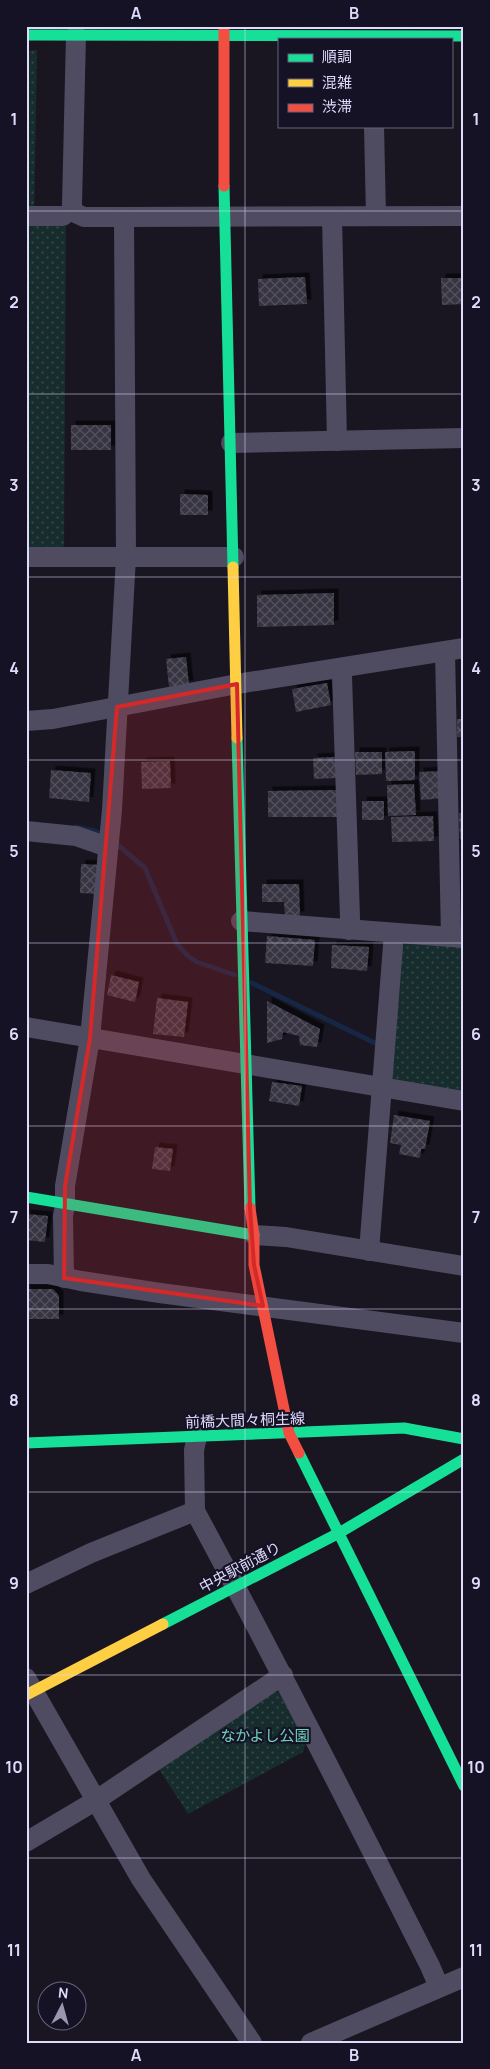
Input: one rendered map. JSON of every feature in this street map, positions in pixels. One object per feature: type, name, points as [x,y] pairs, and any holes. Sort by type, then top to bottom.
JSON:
[{"type":"street","points":[[26,35],[76,35],[122,30],[225,30],[464,36]]},
{"type":"street","points":[[225,30],[223,119],[227,216],[242,968],[250,1208],[254,1235],[254,1265],[289,1433],[464,1786]]},
{"type":"street","points":[[76,35],[73,212],[84,217],[464,216]]},
{"type":"street","points":[[374,128],[376,216]]},
{"type":"street","points":[[26,216],[63,216]]},
{"type":"street","points":[[64,1278],[63,1216],[66,1204],[65,1186],[90,1038],[109,839],[126,557],[124,217]]},
{"type":"street","points":[[332,217],[338,441]]},
{"type":"street","points":[[231,443],[464,438]]},
{"type":"street","points":[[26,557],[234,557]]},
{"type":"street","points":[[26,721],[53,719],[237,684],[454,649],[458,937],[241,921]]},
{"type":"street","points":[[340,668],[342,676],[349,930]]},
{"type":"street","points":[[26,831],[109,839]]},
{"type":"street","points":[[369,1251],[394,933]]},
{"type":"street","points":[[26,1027],[464,1101]]},
{"type":"street","points":[[26,1198],[254,1235],[286,1237],[464,1266]]},
{"type":"street","points":[[26,1274],[48,1274],[160,1293],[464,1333]]},
{"type":"street","name":"前橋大間々桐生線","points":[[26,1443],[404,1428],[464,1439]]},
{"type":"street","points":[[197,1437],[194,1450],[195,1511],[283,1675],[319,1751],[439,1987]]},
{"type":"street","name":"中央駅前通り","points":[[29,1688],[236,1587],[339,1533],[464,1459]]},
{"type":"street","points":[[26,1584],[91,1553],[195,1511]]},
{"type":"street","points":[[26,1842],[95,1801],[283,1675]]},
{"type":"street","points":[[29,1688],[141,1879],[252,2043]]},
{"type":"street","points":[[311,2043],[464,1977]]},
{"type":"highlighted area","points":[[237,684],[250,1208],[254,1265],[263,1306],[64,1278],[65,1186],[90,1038],[117,707]]},
{"type":"green space","points":[[37,50],[34,225],[66,226],[64,553],[26,553],[26,51]]},
{"type":"green space","points":[[408,941],[464,944],[464,1093],[395,1082],[392,1076],[401,947]]},
{"type":"green space","name":"なかよし公園","points":[[270,1692],[281,1692],[306,1742],[303,1752],[188,1814],[159,1769]]},
{"type":"building","points":[[305,277],[307,304],[259,306],[258,279]]},
{"type":"building","points":[[441,278],[464,278],[464,304],[442,305]]},
{"type":"building","points":[[71,425],[111,425],[111,450],[71,450]]},
{"type":"building","points":[[180,494],[208,495],[208,515],[180,515]]},
{"type":"building","points":[[334,593],[334,625],[257,627],[257,595]]},
{"type":"building","points":[[186,657],[189,685],[169,687],[166,659]]},
{"type":"building","points":[[327,683],[331,705],[296,712],[292,689]]},
{"type":"building","points":[[457,719],[464,719],[464,737],[457,737]]},
{"type":"building","points":[[415,751],[415,780],[386,781],[385,752]]},
{"type":"building","points":[[355,752],[382,752],[382,774],[356,775]]},
{"type":"building","points":[[336,757],[337,778],[314,779],[313,758]]},
{"type":"building","points":[[170,761],[171,788],[142,789],[141,762]]},
{"type":"building","points":[[51,770],[91,773],[89,802],[49,798]]},
{"type":"building","points":[[444,771],[446,798],[421,800],[419,772]]},
{"type":"building","points":[[414,784],[416,815],[388,816],[387,785]]},
{"type":"building","points":[[337,790],[337,817],[268,817],[268,791]]},
{"type":"building","points":[[362,801],[384,801],[384,820],[362,820]]},
{"type":"building","points":[[459,813],[464,813],[464,839],[460,839]]},
{"type":"building","points":[[433,816],[434,841],[392,842],[391,817]]},
{"type":"building","points":[[81,864],[100,865],[98,894],[80,893]]},
{"type":"building","points":[[262,884],[299,884],[300,916],[285,917],[284,902],[262,902]]},
{"type":"building","points":[[267,936],[315,940],[313,966],[265,963]]},
{"type":"building","points":[[332,945],[369,947],[367,971],[331,968]]},
{"type":"building","points":[[111,975],[139,982],[135,1002],[107,995]]},
{"type":"building","points":[[157,998],[188,1002],[184,1037],[153,1034]]},
{"type":"building","points":[[267,1001],[320,1029],[317,1047],[300,1045],[299,1036],[283,1032],[282,1039],[267,1043]]},
{"type":"building","points":[[272,1082],[302,1086],[299,1106],[269,1101]]},
{"type":"building","points":[[394,1115],[430,1121],[425,1149],[421,1149],[420,1158],[399,1154],[401,1145],[390,1143]]},
{"type":"building","points":[[155,1147],[173,1149],[170,1171],[152,1169]]},
{"type":"building","points":[[26,1214],[48,1216],[45,1242],[26,1240]]},
{"type":"building","points":[[26,1289],[53,1289],[59,1296],[59,1319],[26,1319]]},
{"type":"waterway","points":[[76,827],[95,831],[104,836]]},
{"type":"waterway","points":[[113,841],[145,868],[177,944],[188,956],[197,962],[235,975]]},
{"type":"waterway","points":[[252,983],[381,1046]]},
{"type":"traffic: fast","points":[[26,35],[464,36]]},
{"type":"traffic: fast","points":[[224,186],[233,567]]},
{"type":"traffic: fast","points":[[237,738],[250,1208]]},
{"type":"traffic: fast","points":[[26,1197],[254,1235]]},
{"type":"traffic: fast","points":[[26,1443],[404,1428],[464,1439]]},
{"type":"traffic: fast","points":[[299,1453],[464,1786]]},
{"type":"traffic: fast","points":[[163,1624],[339,1533],[464,1459]]},
{"type":"traffic: slow","points":[[233,567],[237,738]]},
{"type":"traffic: slow","points":[[26,1695],[163,1624]]},
{"type":"traffic: jam","points":[[224,26],[224,186]]},
{"type":"traffic: jam","points":[[250,1208],[254,1235],[254,1265],[289,1433],[299,1453]]}]
